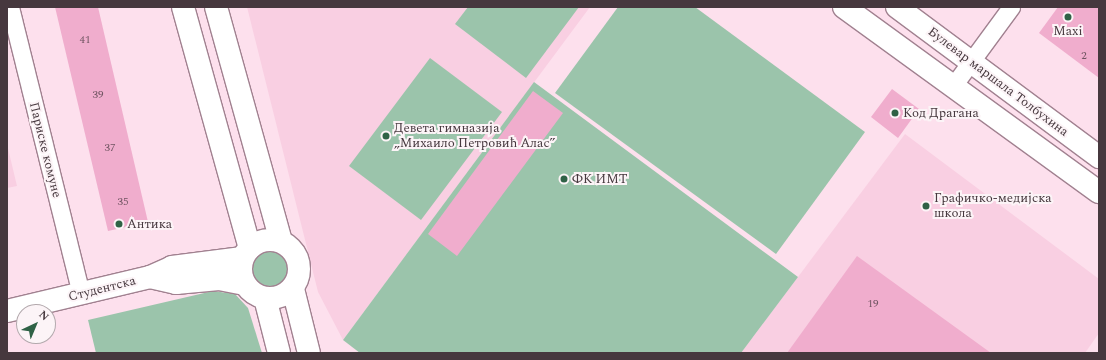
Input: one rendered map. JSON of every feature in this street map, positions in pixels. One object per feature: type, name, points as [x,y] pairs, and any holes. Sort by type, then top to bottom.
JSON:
[{"type":"street","name":"Париске комуне","points":[[10,7],[81,294]]},
{"type":"street","points":[[183,7],[246,253]]},
{"type":"street","points":[[216,7],[281,241],[299,262],[293,289],[309,353]]},
{"type":"street","points":[[844,7],[1099,192]]},
{"type":"street","name":"Булевар маршала Толбухина","points":[[897,7],[1099,157]]},
{"type":"street","points":[[953,86],[1011,7]]},
{"type":"street","points":[[281,241],[264,241],[246,253],[240,268],[245,284],[264,298],[280,298],[293,289]]},
{"type":"street","name":"Студентска","points":[[7,311],[150,277],[172,266],[246,253]]},
{"type":"street","name":"Студентска","points":[[150,277],[176,283],[219,279],[245,284]]},
{"type":"street","points":[[264,298],[279,353]]},
{"type":"shaded area","name":"Девета гимназија „Михаило Петровић Алас”","points":[[247,7],[590,7],[343,340],[318,292]]},
{"type":"shaded area","name":"Графичко-медијска школа","points":[[905,134],[1099,279],[1099,333],[1085,353],[741,353]]},
{"type":"shaded area","points":[[7,144],[17,186],[7,188]]},
{"type":"green space","points":[[468,7],[579,7],[526,78],[455,24]]},
{"type":"green space","points":[[618,7],[695,7],[865,132],[776,254],[555,93]]},
{"type":"green space","points":[[430,58],[502,112],[421,220],[349,166]]},
{"type":"green space","name":"ФК ИМТ","points":[[534,82],[798,277],[741,353],[360,353],[343,340]]},
{"type":"green space","points":[[271,247],[284,251],[290,257],[294,270],[290,283],[284,289],[271,293],[258,289],[252,283],[248,270],[252,257],[258,251]]},
{"type":"green space","points":[[213,291],[235,294],[248,308],[262,353],[96,353],[88,320]]},
{"type":"building","points":[[55,7],[98,7],[148,222],[108,231]]},
{"type":"building","points":[[1058,7],[1099,7],[1099,78],[1039,33]]},
{"type":"building","name":"Код Драгана","points":[[892,89],[919,109],[898,138],[871,117]]},
{"type":"building","points":[[533,91],[563,113],[457,256],[428,234]]},
{"type":"building","points":[[857,256],[991,353],[787,353]]},
{"type":"place","name":"Maxi","points":[[1068,17]]},
{"type":"place","name":"Код Драгана","points":[[895,113]]},
{"type":"place","name":"Девета гимназија „Михаило Петровић Алас”","points":[[386,136]]},
{"type":"place","name":"ФК ИМТ","points":[[564,179]]},
{"type":"place","name":"Графичко-медијска школа","points":[[926,206]]},
{"type":"place","name":"Антика","points":[[119,224]]}]
